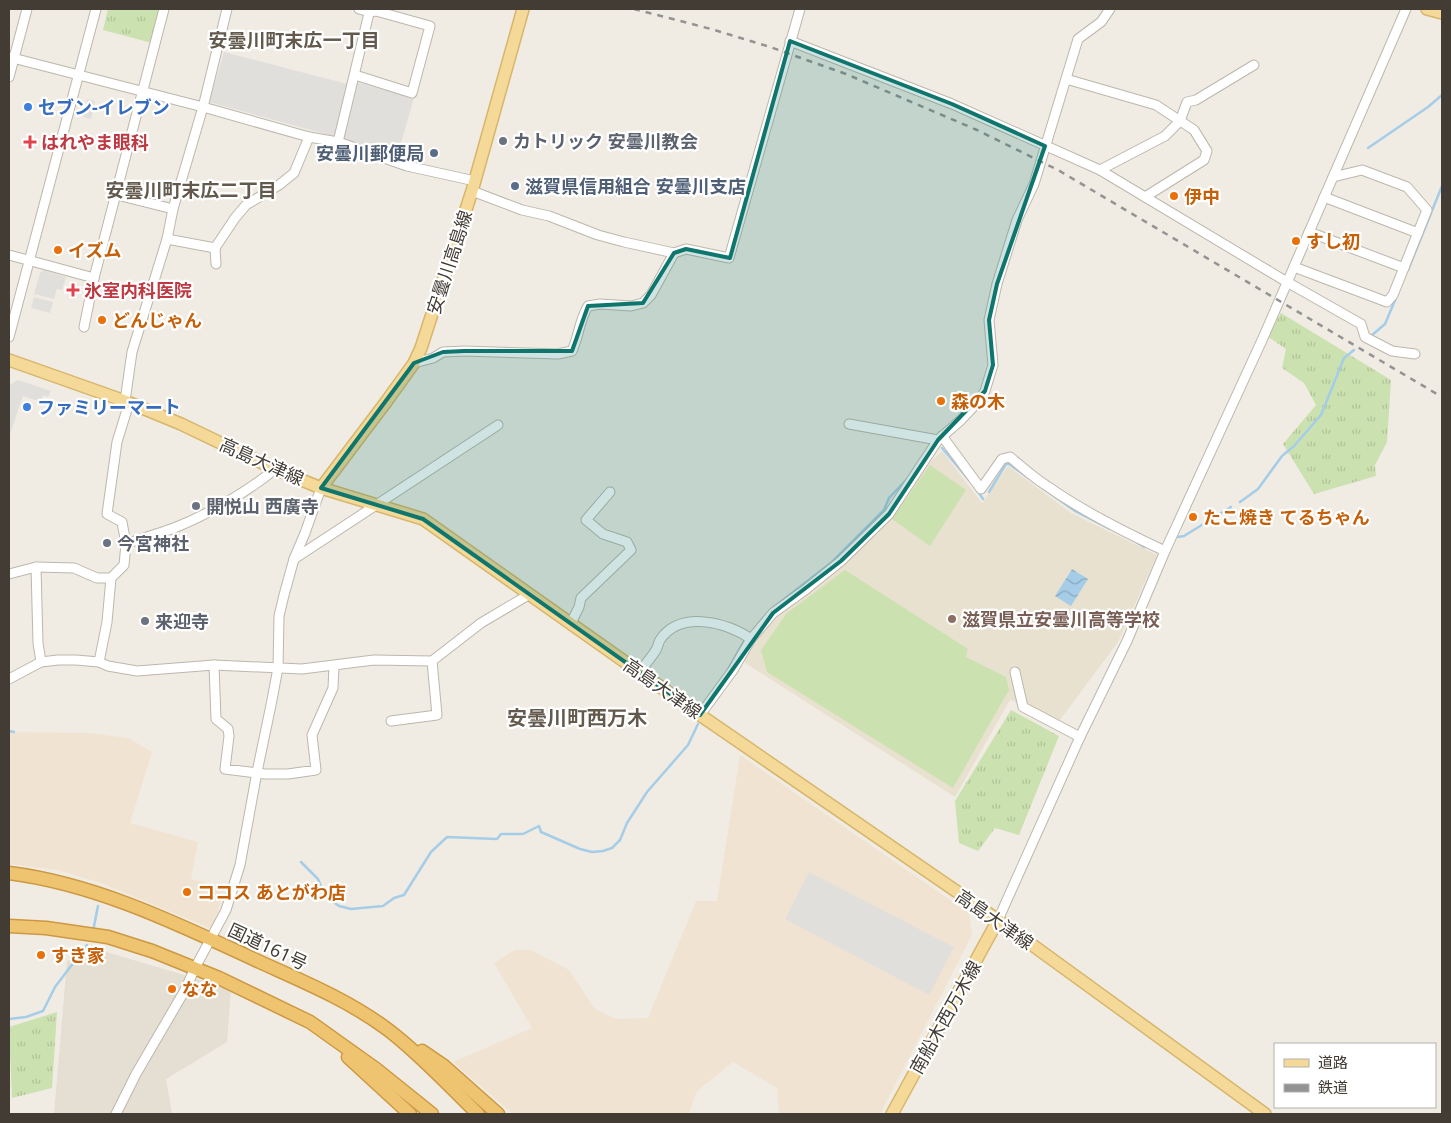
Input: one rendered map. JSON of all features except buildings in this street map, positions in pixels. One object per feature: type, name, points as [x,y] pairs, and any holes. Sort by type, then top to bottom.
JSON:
[{"type":"highway","name":"国道161号","points":[[9,873],[28,875],[91,891],[211,939],[340,999],[388,1030],[436,1072],[478,1114]]},
{"type":"highway","points":[[9,926],[46,928],[108,937],[195,968],[310,1022],[376,1069],[432,1114]]},
{"type":"highway","points":[[388,1030],[444,1066],[498,1114]]},
{"type":"highway","points":[[333,1037],[337,1047],[410,1114]]},
{"type":"main road","name":"安曇川高島線","points":[[321,488],[414,363],[430,322],[473,186],[523,9]]},
{"type":"main road","points":[[1427,9],[1442,13]]},
{"type":"main road","name":"高島大津線","points":[[9,360],[127,402],[181,424],[275,469],[321,488],[423,519],[700,715],[998,920],[1265,1114]]},
{"type":"main road","name":"南船木西万木線","points":[[892,1114],[998,920]]},
{"type":"street","points":[[9,77],[11,58],[27,9]]},
{"type":"street","points":[[9,338],[96,9]]},
{"type":"street","points":[[84,327],[94,278],[164,9]]},
{"type":"street","points":[[98,662],[107,622],[111,578],[124,566],[126,544],[122,522],[107,514],[117,442],[127,402],[132,352],[167,239],[173,209],[203,106],[227,9]]},
{"type":"street","points":[[355,75],[412,92],[430,26],[376,11],[359,9]]},
{"type":"street","points":[[11,58],[203,106],[310,137],[338,142],[473,186],[522,210],[549,216],[598,236],[674,253],[686,249],[729,258],[800,9]]},
{"type":"street","points":[[700,715],[733,670],[751,639],[773,613],[841,561],[889,514],[940,438],[978,402],[990,378],[993,365],[989,320],[1017,220],[1034,184],[1078,39],[1101,22],[1110,9]]},
{"type":"street","points":[[998,920],[1080,737],[1127,640],[1165,551],[1294,267],[1406,9]]},
{"type":"street","points":[[338,142],[370,10]]},
{"type":"street","points":[[790,41],[952,104],[1100,170],[1361,324],[1365,337],[1392,351],[1415,354]]},
{"type":"street","points":[[1100,170],[1165,136],[1180,121],[1187,102],[1196,100],[1254,65]]},
{"type":"street","points":[[1066,79],[1156,105],[1194,130],[1207,150],[1204,160],[1145,197]]},
{"type":"street","points":[[216,264],[215,248],[235,218],[246,205],[279,185],[294,173],[310,137]]},
{"type":"street","points":[[1294,267],[1387,302],[1393,295],[1427,210],[1407,187],[1362,170],[1333,177]]},
{"type":"street","points":[[117,194],[173,209]]},
{"type":"street","points":[[1324,197],[1418,233]]},
{"type":"street","points":[[1309,232],[1404,268]]},
{"type":"street","points":[[167,239],[215,248]]},
{"type":"street","points":[[414,363],[433,358],[443,352],[464,350],[558,354],[572,351],[581,317],[588,306],[600,304],[631,306],[643,303],[651,296],[674,253]]},
{"type":"street","points":[[9,255],[94,278]]},
{"type":"street","points":[[849,424],[940,438],[981,489],[1002,459],[1010,457],[1045,485],[1088,513],[1117,529],[1165,551]]},
{"type":"street","points":[[294,559],[498,425]]},
{"type":"street","points":[[126,544],[178,526],[228,501],[275,469]]},
{"type":"street","points":[[116,1114],[136,1074],[186,990],[195,968],[226,910],[240,865],[278,668],[280,616],[294,559],[321,488]]},
{"type":"street","points":[[571,623],[581,598],[632,550],[627,542],[602,534],[586,520],[610,492]]},
{"type":"street","points":[[9,574],[36,567],[74,568],[96,578],[111,578]]},
{"type":"street","points":[[36,567],[38,643],[41,662]]},
{"type":"street","points":[[9,679],[41,662],[76,660],[98,662],[108,666],[137,671],[214,665],[302,669],[374,660],[432,662],[481,623],[530,594]]},
{"type":"street","points":[[639,672],[656,650],[660,639],[676,625],[693,622],[714,623],[740,631],[751,639]]},
{"type":"street","points":[[391,721],[437,715],[432,662]]},
{"type":"street","points":[[214,665],[216,719],[228,729],[229,736],[224,769],[265,774],[288,774],[316,770],[312,735],[333,688],[334,666]]},
{"type":"street","points":[[1015,672],[1023,707],[1080,737]]},
{"type":"highlighted area","points":[[790,41],[952,104],[1045,146],[997,284],[989,320],[993,365],[985,391],[938,440],[889,514],[841,561],[773,613],[700,715],[423,519],[321,488],[414,363],[443,352],[572,351],[588,306],[643,303],[674,253],[686,249],[730,258]]},
{"type":"shaded area","points":[[224,52],[355,86],[356,82],[414,98],[398,154],[209,102]]},
{"type":"shaded area","points":[[87,99],[95,101],[91,119],[83,117]]},
{"type":"shaded area","points":[[44,270],[66,277],[62,290],[57,289],[54,299],[34,294],[40,273]]},
{"type":"shaded area","points":[[34,297],[53,302],[50,313],[31,308]]},
{"type":"shaded area","points":[[18,380],[51,391],[48,397],[43,395],[41,402],[23,396],[9,437],[9,385]]},
{"type":"shaded area","name":"滋賀県立安曇川高等学校","points":[[942,451],[982,503],[1008,466],[1071,513],[1157,555],[1118,642],[1060,720],[1010,700],[955,797],[745,663],[745,659],[765,630],[786,608],[834,573],[888,519],[924,468]]},
{"type":"shaded area","points":[[9,732],[89,733],[128,738],[152,752],[130,823],[198,842],[191,879],[225,889],[212,929],[101,883],[57,870],[9,864]]},
{"type":"shaded area","points":[[740,755],[969,913],[972,935],[880,1114],[779,1114],[777,1088],[733,1062],[697,1091],[689,1114],[513,1114],[453,1062],[532,1028],[494,963],[515,950],[531,950],[569,970],[595,1009],[616,1019],[648,1018],[696,901],[717,901]]},
{"type":"shaded area","points":[[809,872],[954,947],[929,995],[785,919]]},
{"type":"shaded area","points":[[93,948],[231,989],[227,1042],[166,1079],[172,1114],[54,1114],[67,961]]},
{"type":"green space","points":[[108,9],[161,9],[152,43],[103,30]]},
{"type":"green space","points":[[1281,313],[1391,380],[1387,442],[1375,465],[1376,476],[1314,494],[1283,444],[1316,405],[1304,383],[1282,368],[1286,349],[1267,336]]},
{"type":"green space","points":[[930,465],[966,490],[930,546],[892,519]]},
{"type":"green space","points":[[845,570],[968,649],[966,657],[1006,677],[1009,690],[953,788],[767,672],[761,650],[787,613]]},
{"type":"green space","points":[[1011,710],[1059,736],[1019,835],[995,828],[978,851],[959,843],[955,801]]},
{"type":"green space","points":[[57,1012],[52,1088],[12,1098],[9,1027]]},
{"type":"water","points":[[1072,569],[1088,579],[1071,606],[1055,596]]},
{"type":"waterway","points":[[1368,148],[1428,107],[1442,95]]},
{"type":"waterway","points":[[1408,270],[1442,186]]},
{"type":"waterway","points":[[1371,336],[1385,324],[1396,298]]},
{"type":"waterway","points":[[1240,502],[1258,489],[1282,456],[1294,446],[1321,415],[1344,358],[1354,350]]},
{"type":"waterway","points":[[942,448],[969,480]]},
{"type":"waterway","points":[[989,492],[1006,464],[1009,464],[1075,511],[1110,529]]},
{"type":"waterway","points":[[774,607],[832,562],[884,510],[889,498],[907,479]]},
{"type":"waterway","points":[[977,490],[983,499]]},
{"type":"waterway","points":[[1178,537],[1184,536],[1231,507]]},
{"type":"waterway","points":[[1133,540],[1144,547]]},
{"type":"waterway","points":[[727,671],[744,641]]},
{"type":"waterway","points":[[301,862],[318,879],[325,896],[339,906],[351,909],[383,906],[394,898],[404,895],[431,852],[447,837],[497,839],[501,834],[523,834],[539,826],[541,832],[580,849],[592,852],[612,848],[620,840],[627,823],[647,792],[688,745],[698,724]]},
{"type":"waterway","points":[[9,731],[14,732]]},
{"type":"waterway","points":[[93,931],[98,906]]},
{"type":"waterway","points":[[9,1019],[26,1017],[43,1011],[55,987],[87,945]]},
{"type":"railway","points":[[634,9],[770,47],[846,74],[977,130],[1058,170],[1442,397]]},
{"type":"place","name":"セブン-イレブン","points":[[28,107]]},
{"type":"place","name":"カトリック 安曇川教会","points":[[503,141]]},
{"type":"place","name":"はれやま眼科","points":[[30,142]]},
{"type":"place","name":"安曇川郵便局","points":[[434,153]]},
{"type":"place","name":"滋賀県信用組合 安曇川支店","points":[[515,186]]},
{"type":"place","name":"伊中","points":[[1174,196]]},
{"type":"place","name":"すし初","points":[[1296,241]]},
{"type":"place","name":"イズム","points":[[58,250]]},
{"type":"place","name":"氷室内科医院","points":[[73,290]]},
{"type":"place","name":"どんじゃん","points":[[102,320]]},
{"type":"place","name":"森の木","points":[[941,401]]},
{"type":"place","name":"ファミリーマート","points":[[27,407]]},
{"type":"place","name":"開悦山 西廣寺","points":[[196,506]]},
{"type":"place","name":"たこ焼き てるちゃん","points":[[1193,517]]},
{"type":"place","name":"今宮神社","points":[[107,543]]},
{"type":"place","name":"滋賀県立安曇川高等学校","points":[[952,619]]},
{"type":"place","name":"来迎寺","points":[[145,621]]},
{"type":"place","name":"ココス あとがわ店","points":[[187,892]]},
{"type":"place","name":"すき家","points":[[41,955]]},
{"type":"place","name":"なな","points":[[172,989]]},
{"type":"district","name":"安曇川町末広一丁目","points":[[294,40]]},
{"type":"district","name":"安曇川町末広二丁目","points":[[191,190]]},
{"type":"district","name":"安曇川町西万木","points":[[577,717]]}]
